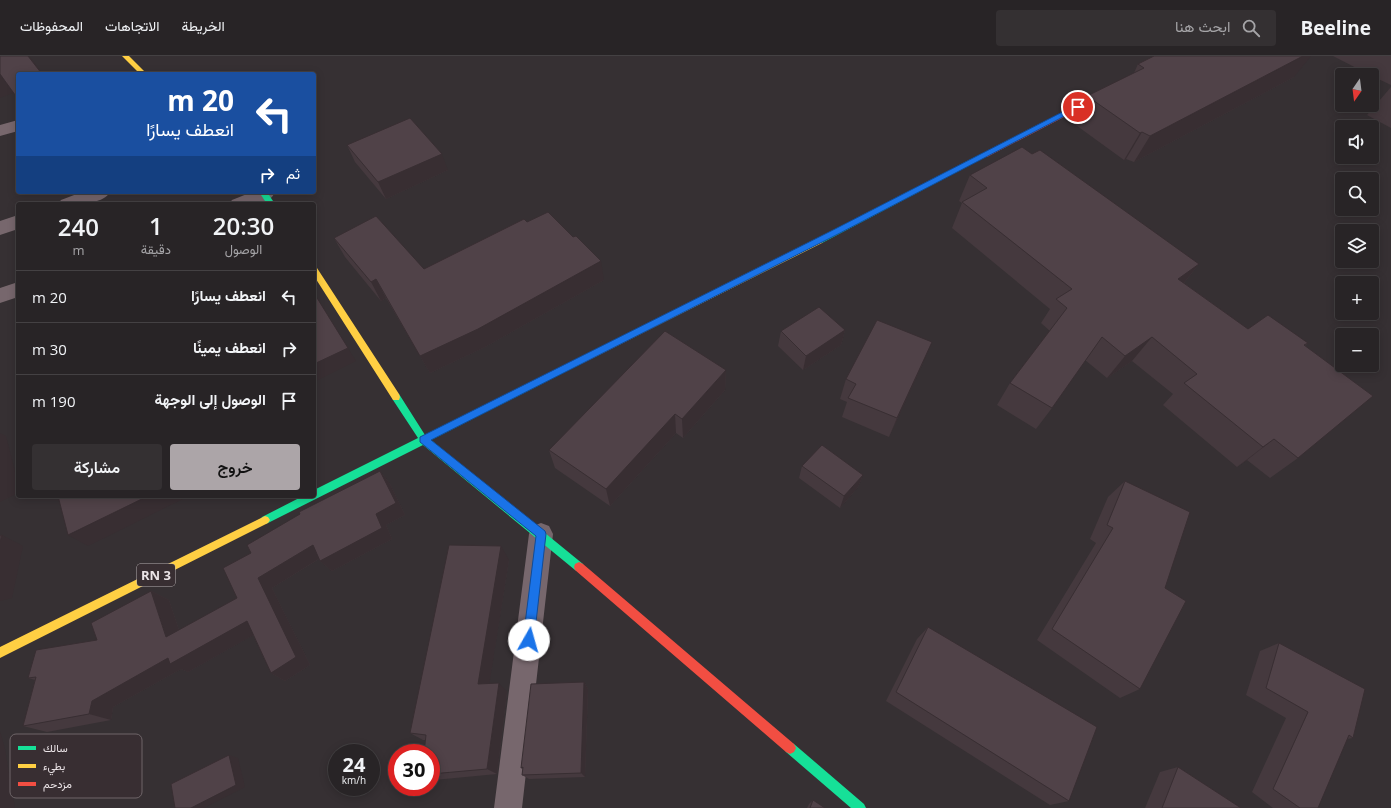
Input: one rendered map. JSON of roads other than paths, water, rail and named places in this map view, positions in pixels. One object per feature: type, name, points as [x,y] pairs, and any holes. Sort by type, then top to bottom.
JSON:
[{"type":"main road","points":[[125,56],[142,72]]},
{"type":"main road","name":"RN 3","points":[[316,494],[838,231],[1114,89]]},
{"type":"main road","points":[[316,273],[424,440],[542,534],[860,808]]},
{"type":"main road","name":"RN 3","points":[[0,653],[307,498]]},
{"type":"street","points":[[0,130],[16,126]]},
{"type":"street","points":[[72,202],[94,194]]},
{"type":"street","points":[[246,202],[266,197]]},
{"type":"street","points":[[0,228],[16,223]]},
{"type":"street","points":[[0,296],[16,290]]},
{"type":"street","points":[[508,808],[542,534]]}]
